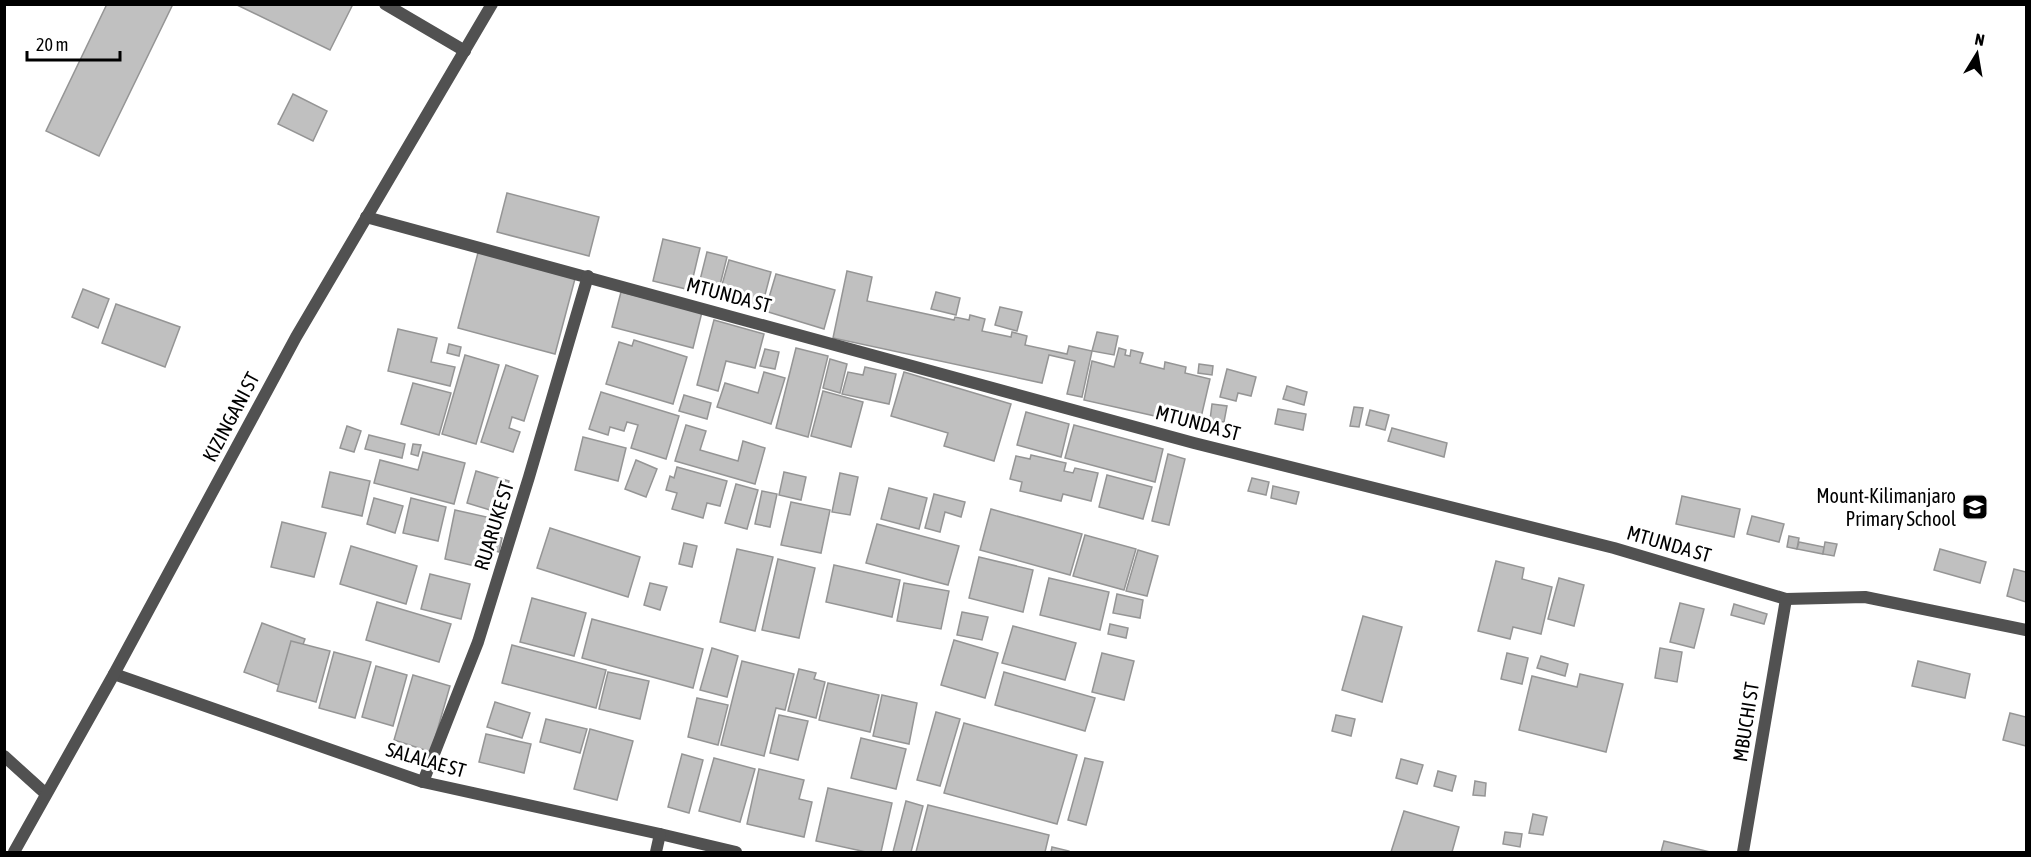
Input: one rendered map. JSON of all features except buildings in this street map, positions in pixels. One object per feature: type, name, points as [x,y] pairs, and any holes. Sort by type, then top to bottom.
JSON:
[{"type":"street","points":[[385,4],[465,51]]},
{"type":"street","name":"KIZINGANI ST","points":[[14,852],[114,675],[296,337],[492,4]]},
{"type":"street","name":"MTUNDA ST","points":[[366,217],[1194,443],[1614,548],[1786,598],[1865,597],[2026,630]]},
{"type":"street","name":"RUARUKE ST","points":[[423,782],[478,642],[588,276]]},
{"type":"street","name":"MBUCHI ST","points":[[1743,852],[1786,598]]},
{"type":"street","name":"SALALAE ST","points":[[114,675],[423,782],[736,852]]},
{"type":"street","points":[[4,756],[46,794]]},
{"type":"street","points":[[656,852],[660,834]]},
{"type":"place","name":"Mount-Kilimanjaro Primary School","points":[[1975,507]]}]
